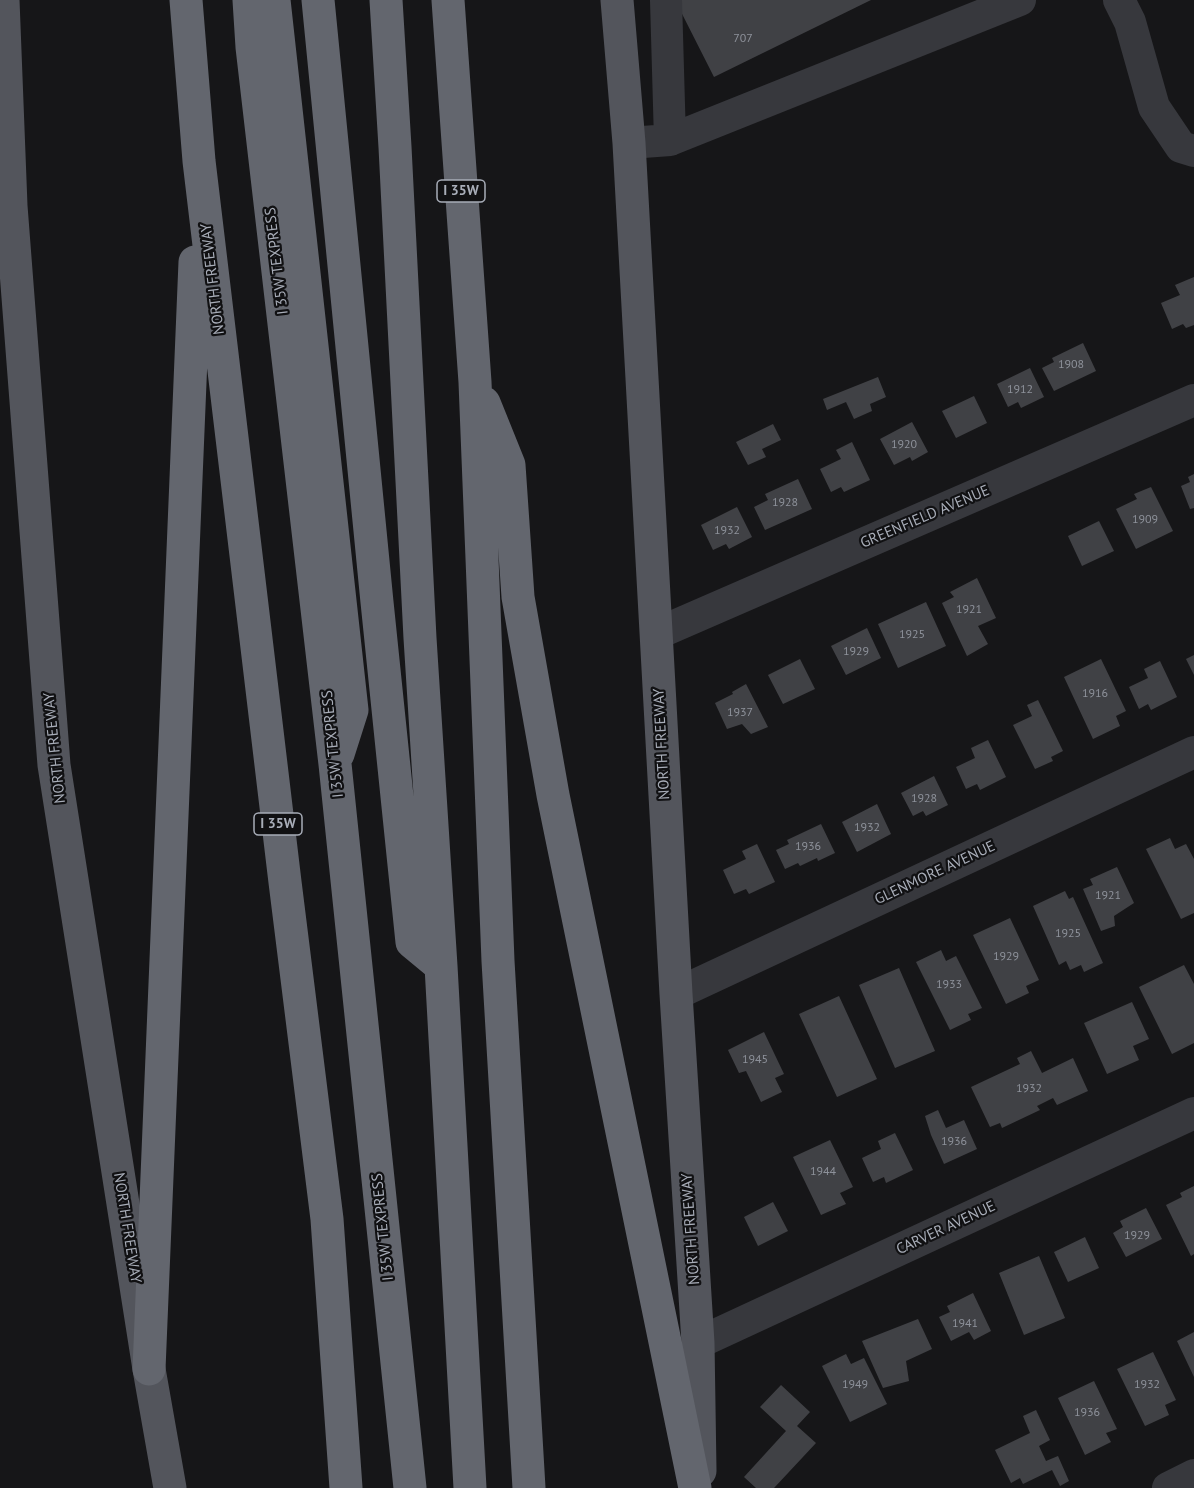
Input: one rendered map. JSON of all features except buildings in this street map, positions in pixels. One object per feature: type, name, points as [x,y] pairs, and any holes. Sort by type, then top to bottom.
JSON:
[{"type":"highway","name":"NORTH FREEWAY","points":[[186,0],[199,161],[327,1219],[346,1488]]},
{"type":"highway","name":"I 35W TEXPRESS","points":[[249,0],[252,47],[335,764],[410,1488]]},
{"type":"highway","points":[[274,0],[352,710],[335,764]]},
{"type":"highway","points":[[318,0],[412,942],[441,966]]},
{"type":"highway","points":[[386,0],[420,638],[470,1488]]},
{"type":"highway","name":"I 35W","points":[[448,0],[475,382],[498,960],[529,1488]]},
{"type":"highway","points":[[149,1370],[199,161]]},
{"type":"highway","points":[[475,382],[509,465],[518,597],[553,795],[695,1488]]},
{"type":"main road","name":"NORTH FREEWAY","points":[[3,0],[11,206],[54,765],[149,1370],[170,1488]]},
{"type":"main road","name":"NORTH FREEWAY","points":[[617,0],[629,143],[676,994],[698,1343],[700,1488]]},
{"type":"street","points":[[666,0],[670,141]]},
{"type":"street","points":[[629,143],[670,141],[1020,0]]},
{"type":"street","points":[[1119,0],[1130,22],[1154,107],[1181,147],[1194,151]]},
{"type":"street","name":"GREENFIELD AVENUE","points":[[656,634],[1194,400]]},
{"type":"street","name":"GLENMORE AVENUE","points":[[676,994],[1194,752]]},
{"type":"street","name":"CARVER AVENUE","points":[[698,1343],[1194,1113]]},
{"type":"street","points":[[1168,1488],[1194,1475]]}]
